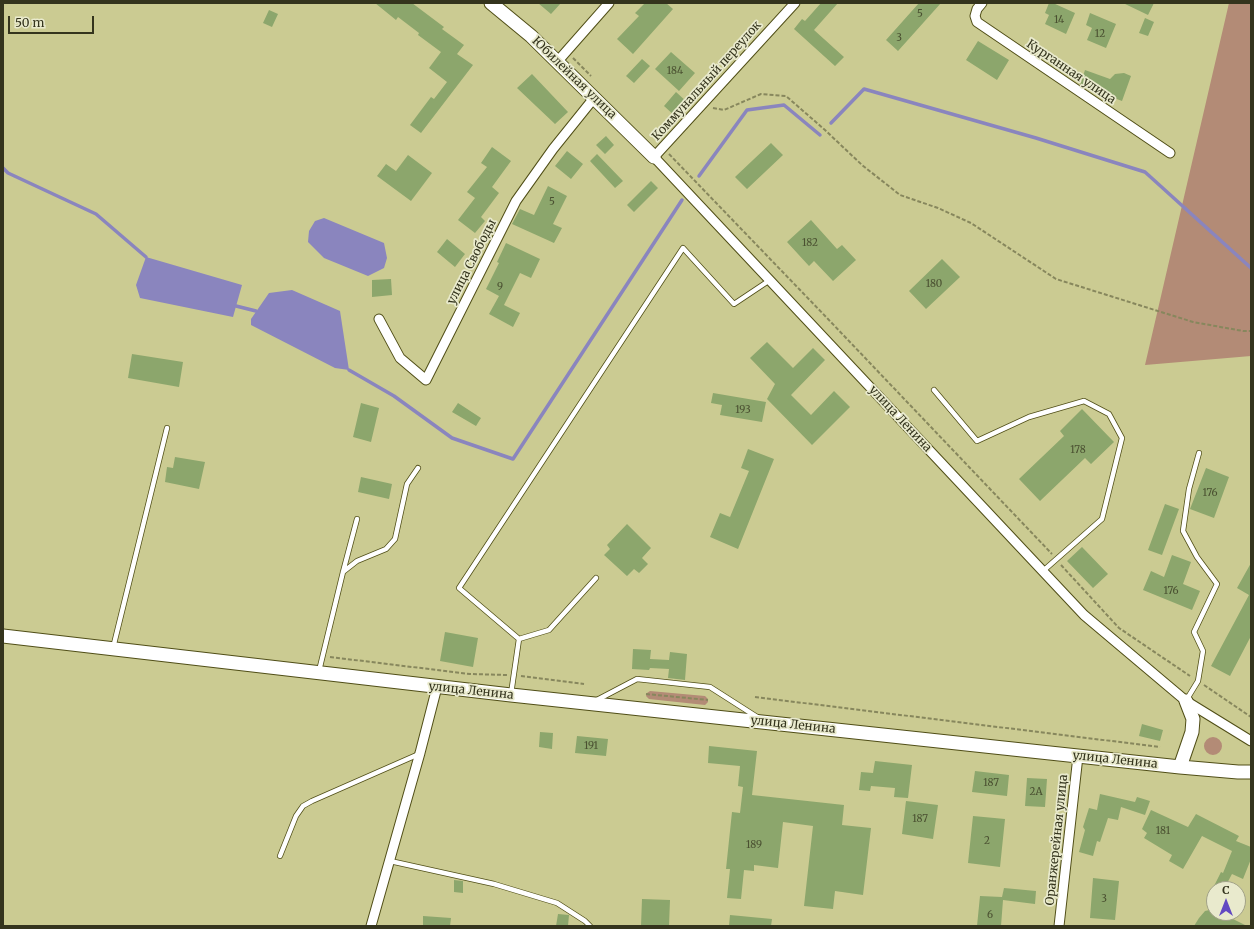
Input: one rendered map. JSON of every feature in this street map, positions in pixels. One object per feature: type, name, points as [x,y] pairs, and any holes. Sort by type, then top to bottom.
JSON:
[{"type":"main road","name":"Юбилейная улица","points":[[491,3],[531,36],[594,98],[658,152]]},
{"type":"main road","name":"улица Ленина","points":[[3,636],[589,704],[1180,767],[1251,772]]},
{"type":"main road","points":[[1180,767],[1192,732],[1193,719],[1186,701]]},
{"type":"main road","name":"улица Ленина","points":[[1238,772],[1251,778]]},
{"type":"street","points":[[557,62],[609,3]]},
{"type":"street","name":"Коммунальный переулок","points":[[658,152],[795,3]]},
{"type":"street","name":"Курганная улица","points":[[982,3],[977,9],[975,16],[977,22],[1170,153]]},
{"type":"street","name":"улица Свободы","points":[[379,319],[400,358],[426,380],[516,201],[553,149],[594,98]]},
{"type":"street","name":"улица Ленина","points":[[658,152],[770,280],[1084,615],[1186,701],[1251,741]]},
{"type":"street","points":[[371,926],[438,687]]},
{"type":"street","name":"Оранжерейная улица","points":[[1059,926],[1078,756]]},
{"type":"lane","points":[[519,639],[459,588],[683,248],[734,304],[770,280]]},
{"type":"lane","points":[[934,390],[977,441],[1029,417],[1084,401],[1108,414],[1122,438],[1102,519],[1043,571]]},
{"type":"lane","points":[[113,648],[167,428]]},
{"type":"lane","points":[[1186,701],[1198,681],[1203,651],[1194,632],[1217,584],[1197,557],[1183,531],[1189,489],[1199,453]]},
{"type":"lane","points":[[342,572],[357,561],[386,549],[395,539],[407,484],[418,468]]},
{"type":"lane","points":[[319,673],[342,572],[357,518]]},
{"type":"lane","points":[[519,639],[549,630],[596,578]]},
{"type":"lane","points":[[511,695],[519,639]]},
{"type":"lane","points":[[589,704],[637,679],[710,687],[765,722]]},
{"type":"lane","points":[[280,856],[296,816],[303,806],[420,754]]},
{"type":"lane","points":[[390,861],[494,884],[557,903],[585,921],[590,926]]},
{"type":"path","points":[[566,51],[593,78]]},
{"type":"path","points":[[700,106],[724,110],[761,94],[786,96],[862,165],[900,196],[938,208],[971,223],[1056,279],[1193,322],[1243,331],[1251,331]]},
{"type":"path","points":[[658,152],[828,319],[1056,559],[1119,628],[1251,717]]},
{"type":"path","points":[[322,656],[470,674],[514,675],[584,684]]},
{"type":"path","points":[[646,694],[708,700]]},
{"type":"path","points":[[755,697],[1160,747]]},
{"type":"shaded area","points":[[1229,3],[1251,3],[1251,356],[1145,365]]},
{"type":"shaded area","points":[[324,218],[384,243],[387,258],[384,268],[368,276],[324,258],[308,242],[309,231],[315,221]]},
{"type":"shaded area","points":[[146,257],[242,285],[233,317],[140,298],[136,285]]},
{"type":"shaded area","points":[[292,290],[340,311],[349,370],[335,368],[251,325],[251,319],[269,293]]},
{"type":"shaded area","points":[[650,691],[705,696],[708,699],[708,702],[705,705],[649,699],[646,696]]},
{"type":"shaded area","points":[[1213,737],[1219,740],[1222,746],[1219,752],[1213,755],[1207,752],[1204,746],[1207,740]]},
{"type":"building","points":[[375,3],[412,3],[444,27],[442,29],[464,45],[457,54],[473,65],[421,133],[410,125],[431,97],[434,99],[447,82],[429,68],[441,52],[418,35],[419,33],[398,17],[396,20]]},
{"type":"building","points":[[538,3],[561,3],[551,14]]},
{"type":"building","points":[[645,3],[666,3],[673,9],[633,54],[617,39],[639,16],[635,13]]},
{"type":"building","points":[[821,3],[838,3],[814,30],[844,57],[835,66],[794,29],[802,19],[805,21]]},
{"type":"building","points":[[919,3],[941,3],[898,51],[886,40]]},
{"type":"building","points":[[1049,3],[1053,3],[1075,13],[1066,34],[1045,24],[1049,15],[1045,13]]},
{"type":"building","points":[[1123,3],[1154,3],[1148,15]]},
{"type":"building","points":[[269,10],[278,14],[272,27],[263,23]]},
{"type":"building","points":[[1090,13],[1116,24],[1106,48],[1087,40],[1092,28],[1086,25]]},
{"type":"building","points":[[1145,18],[1154,22],[1148,36],[1139,33]]},
{"type":"building","points":[[978,41],[1009,60],[997,80],[966,60]]},
{"type":"building","points":[[671,52],[695,73],[679,91],[655,69]]},
{"type":"building","points":[[642,59],[650,66],[634,83],[626,76]]},
{"type":"building","points":[[1085,70],[1110,79],[1115,74],[1124,73],[1131,76],[1122,101],[1080,85]]},
{"type":"building","points":[[532,74],[568,112],[555,124],[517,88]]},
{"type":"building","points":[[676,92],[687,102],[675,116],[664,106]]},
{"type":"building","points":[[606,136],[614,145],[605,154],[596,145]]},
{"type":"building","points":[[771,143],[783,155],[747,189],[735,177]]},
{"type":"building","points":[[492,147],[511,161],[492,187],[499,193],[481,217],[485,221],[475,233],[458,220],[475,198],[467,192],[487,167],[481,163]]},
{"type":"building","points":[[567,151],[583,164],[571,179],[555,166]]},
{"type":"building","points":[[597,154],[623,181],[615,188],[590,161]]},
{"type":"building","points":[[408,155],[432,173],[411,201],[377,176],[386,164],[396,171]]},
{"type":"building","points":[[651,181],[658,188],[634,212],[627,205]]},
{"type":"building","points":[[548,186],[567,196],[553,224],[562,228],[554,243],[512,224],[520,209],[534,215]]},
{"type":"building","points":[[811,220],[837,249],[842,245],[856,260],[833,281],[814,261],[809,266],[787,242]]},
{"type":"building","points":[[447,239],[465,254],[455,267],[437,252]]},
{"type":"building","points":[[506,243],[540,259],[531,278],[520,273],[504,305],[520,313],[513,327],[489,314],[499,296],[486,289],[499,263],[497,262]]},
{"type":"building","points":[[942,259],[960,277],[926,309],[909,291]]},
{"type":"building","points":[[391,279],[392,295],[372,297],[372,280]]},
{"type":"building","points":[[767,342],[793,368],[813,348],[825,360],[791,395],[811,415],[834,391],[850,407],[812,445],[767,399],[775,384],[750,358]]},
{"type":"building","points":[[132,354],[183,362],[179,387],[128,378]]},
{"type":"building","points":[[713,393],[766,402],[762,422],[720,415],[722,405],[711,403]]},
{"type":"building","points":[[361,403],[379,408],[371,442],[353,437]]},
{"type":"building","points":[[458,403],[481,418],[476,426],[452,412]]},
{"type":"building","points":[[1082,409],[1114,442],[1091,464],[1085,458],[1040,501],[1019,479],[1064,436],[1060,431]]},
{"type":"building","points":[[748,449],[774,459],[738,549],[710,537],[720,513],[730,517],[749,471],[741,468]]},
{"type":"building","points":[[175,457],[205,462],[199,489],[165,482],[167,467],[173,468]]},
{"type":"building","points":[[1206,468],[1229,477],[1214,518],[1190,509]]},
{"type":"building","points":[[361,477],[392,484],[389,499],[358,492]]},
{"type":"building","points":[[1165,504],[1179,509],[1162,555],[1148,550]]},
{"type":"building","points":[[627,524],[651,548],[642,558],[648,564],[639,573],[634,569],[627,576],[604,555],[610,549],[607,545]]},
{"type":"building","points":[[1082,547],[1108,574],[1093,588],[1067,561]]},
{"type":"building","points":[[1172,555],[1191,562],[1183,584],[1200,591],[1192,610],[1143,590],[1151,571],[1164,577]]},
{"type":"building","points":[[1251,563],[1251,636],[1230,676],[1211,666],[1249,595],[1237,588]]},
{"type":"building","points":[[445,632],[478,638],[473,667],[440,661]]},
{"type":"building","points":[[633,649],[651,650],[650,659],[669,660],[670,652],[687,654],[685,680],[668,678],[669,669],[632,669]]},
{"type":"building","points":[[1142,724],[1163,730],[1160,741],[1139,736]]},
{"type":"building","points":[[540,732],[553,733],[552,749],[539,747]]},
{"type":"building","points":[[577,736],[608,739],[606,756],[575,753]]},
{"type":"building","points":[[709,746],[757,751],[752,795],[844,805],[842,825],[871,828],[863,895],[835,891],[833,909],[804,906],[813,826],[783,822],[778,868],[754,865],[754,871],[744,870],[741,899],[727,898],[730,869],[726,869],[732,812],[740,813],[743,787],[738,786],[740,766],[708,763]]},
{"type":"building","points":[[875,761],[912,765],[908,798],[894,797],[895,788],[871,786],[870,791],[859,790],[861,772],[873,773]]},
{"type":"building","points":[[975,771],[1009,775],[1007,796],[972,792]]},
{"type":"building","points":[[1027,778],[1047,779],[1045,807],[1025,806]]},
{"type":"building","points":[[1100,794],[1135,802],[1137,797],[1150,801],[1145,815],[1121,807],[1118,820],[1108,818],[1100,842],[1097,841],[1093,856],[1079,852],[1085,830],[1083,827],[1089,808],[1097,810]]},
{"type":"building","points":[[906,801],[938,805],[933,839],[902,834]]},
{"type":"building","points":[[1151,810],[1188,827],[1196,814],[1239,836],[1236,841],[1251,847],[1251,859],[1243,879],[1232,874],[1228,881],[1216,881],[1221,872],[1223,873],[1232,851],[1202,836],[1183,869],[1169,861],[1172,855],[1144,838],[1147,833],[1142,829]]},
{"type":"building","points":[[973,816],[1005,819],[1000,867],[968,863]]},
{"type":"building","points":[[1093,878],[1119,881],[1115,920],[1090,918]]},
{"type":"building","points":[[454,880],[463,881],[463,893],[454,892]]},
{"type":"building","points":[[1004,888],[1036,891],[1035,904],[1003,900],[1001,926],[977,926],[980,896],[1002,897]]},
{"type":"building","points":[[642,899],[670,900],[669,926],[641,926]]},
{"type":"building","points":[[1205,911],[1206,921],[1237,921],[1247,926],[1194,926]]},
{"type":"building","points":[[558,914],[569,915],[568,926],[556,926]]},
{"type":"building","points":[[730,915],[772,919],[771,926],[729,926]]},
{"type":"building","points":[[423,916],[451,918],[450,926],[423,926]]},
{"type":"waterway","points":[[831,123],[864,89],[1036,138],[1145,172],[1251,268]]},
{"type":"waterway","points":[[699,176],[747,110],[784,105],[820,135]]},
{"type":"waterway","points":[[3,168],[8,173],[96,214],[146,257]]},
{"type":"waterway","points":[[349,370],[394,396],[452,438],[513,459],[682,200]]},
{"type":"waterway","points":[[236,306],[256,311]]}]
